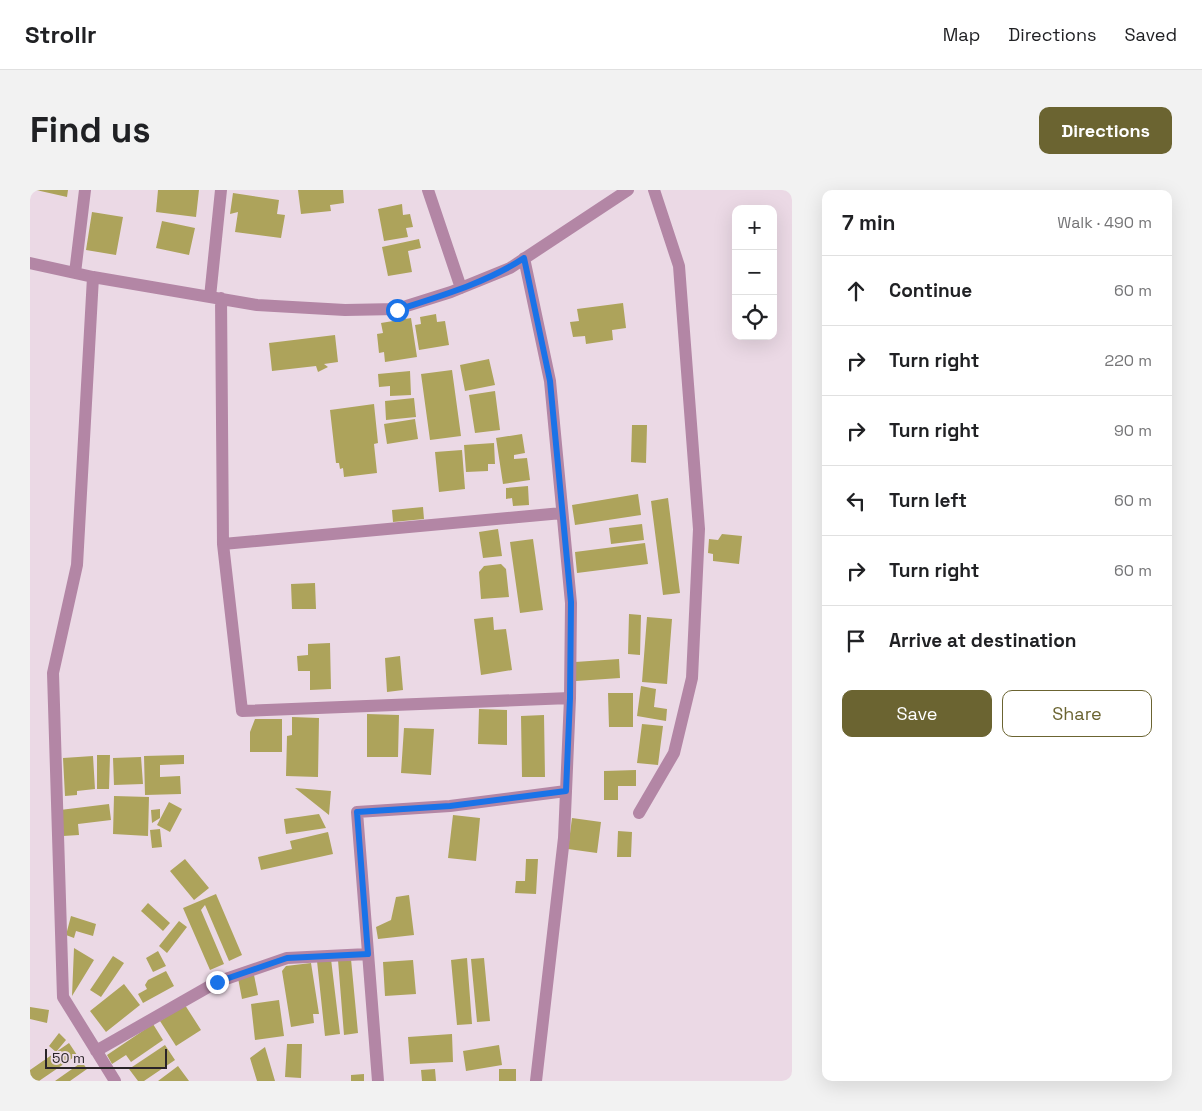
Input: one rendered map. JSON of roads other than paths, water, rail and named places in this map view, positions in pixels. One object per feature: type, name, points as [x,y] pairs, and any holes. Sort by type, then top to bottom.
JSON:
[{"type":"street","points":[[75,273],[85,190]]},
{"type":"street","points":[[221,190],[215,297],[223,544],[242,711],[570,698]]},
{"type":"street","points":[[428,190],[461,288]]},
{"type":"street","points":[[30,263],[94,277],[257,305],[345,310],[397,310],[461,288],[510,268],[628,190]]},
{"type":"street","points":[[639,812],[674,754],[692,678],[699,529],[679,266],[654,190]]},
{"type":"street","points":[[524,258],[550,381],[571,602],[570,698],[564,838],[536,1081]]},
{"type":"street","points":[[94,277],[77,565],[53,673],[63,997],[115,1081]]},
{"type":"street","points":[[223,544],[562,513]]},
{"type":"street","points":[[378,1081],[357,812],[450,806],[566,791]]},
{"type":"street","points":[[96,1051],[217,982],[287,958],[368,954]]}]
